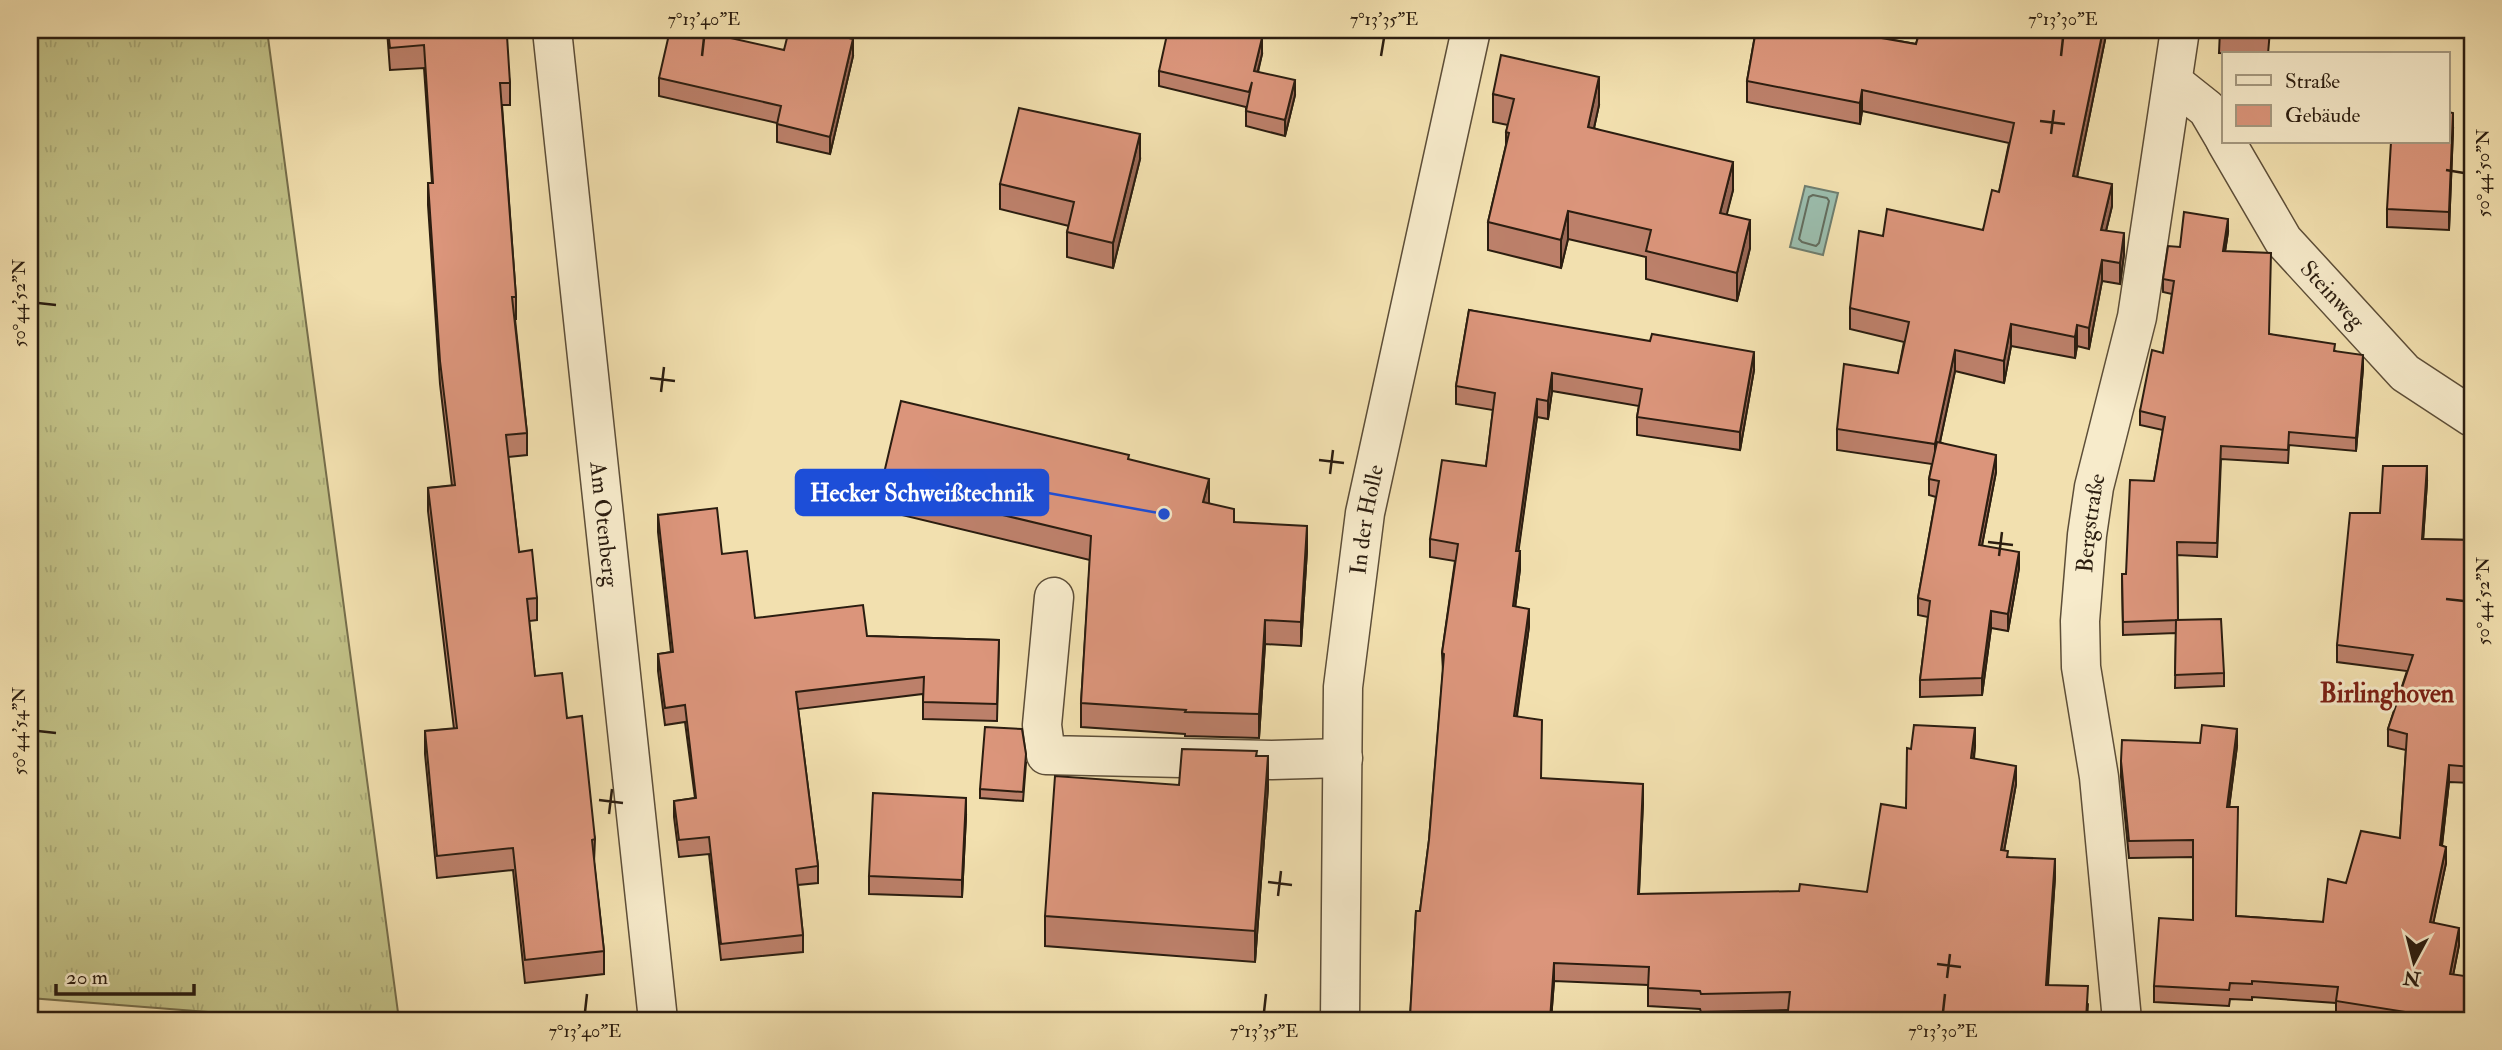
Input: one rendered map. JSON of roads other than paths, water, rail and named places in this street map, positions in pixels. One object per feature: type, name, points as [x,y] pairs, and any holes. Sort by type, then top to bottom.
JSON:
[{"type":"street","name":"Am Otenberg","points":[[552,30],[658,1020]]},
{"type":"street","name":"In der Holle","points":[[1340,1020],[1343,687],[1365,513],[1471,30]]},
{"type":"street","name":"Bergstraße","points":[[2122,1020],[2099,777],[2081,667],[2081,610],[2094,487],[2137,317],[2180,30]]},
{"type":"street","name":"Steinweg","points":[[2173,82],[2207,109],[2222,135]]},
{"type":"street","name":"Steinweg","points":[[2227,144],[2283,240],[2405,373],[2472,417]]},
{"type":"street","points":[[1054,597],[1042,725],[1046,755],[1272,760],[1343,758]]},
{"type":"water","points":[[1805,186],[1838,193],[1823,255],[1790,247]]},
{"type":"place","name":"Hecker Schweißtechnik","points":[[1164,514]]},
{"type":"district","name":"Birlinghoven","points":[[2387,694]]}]
